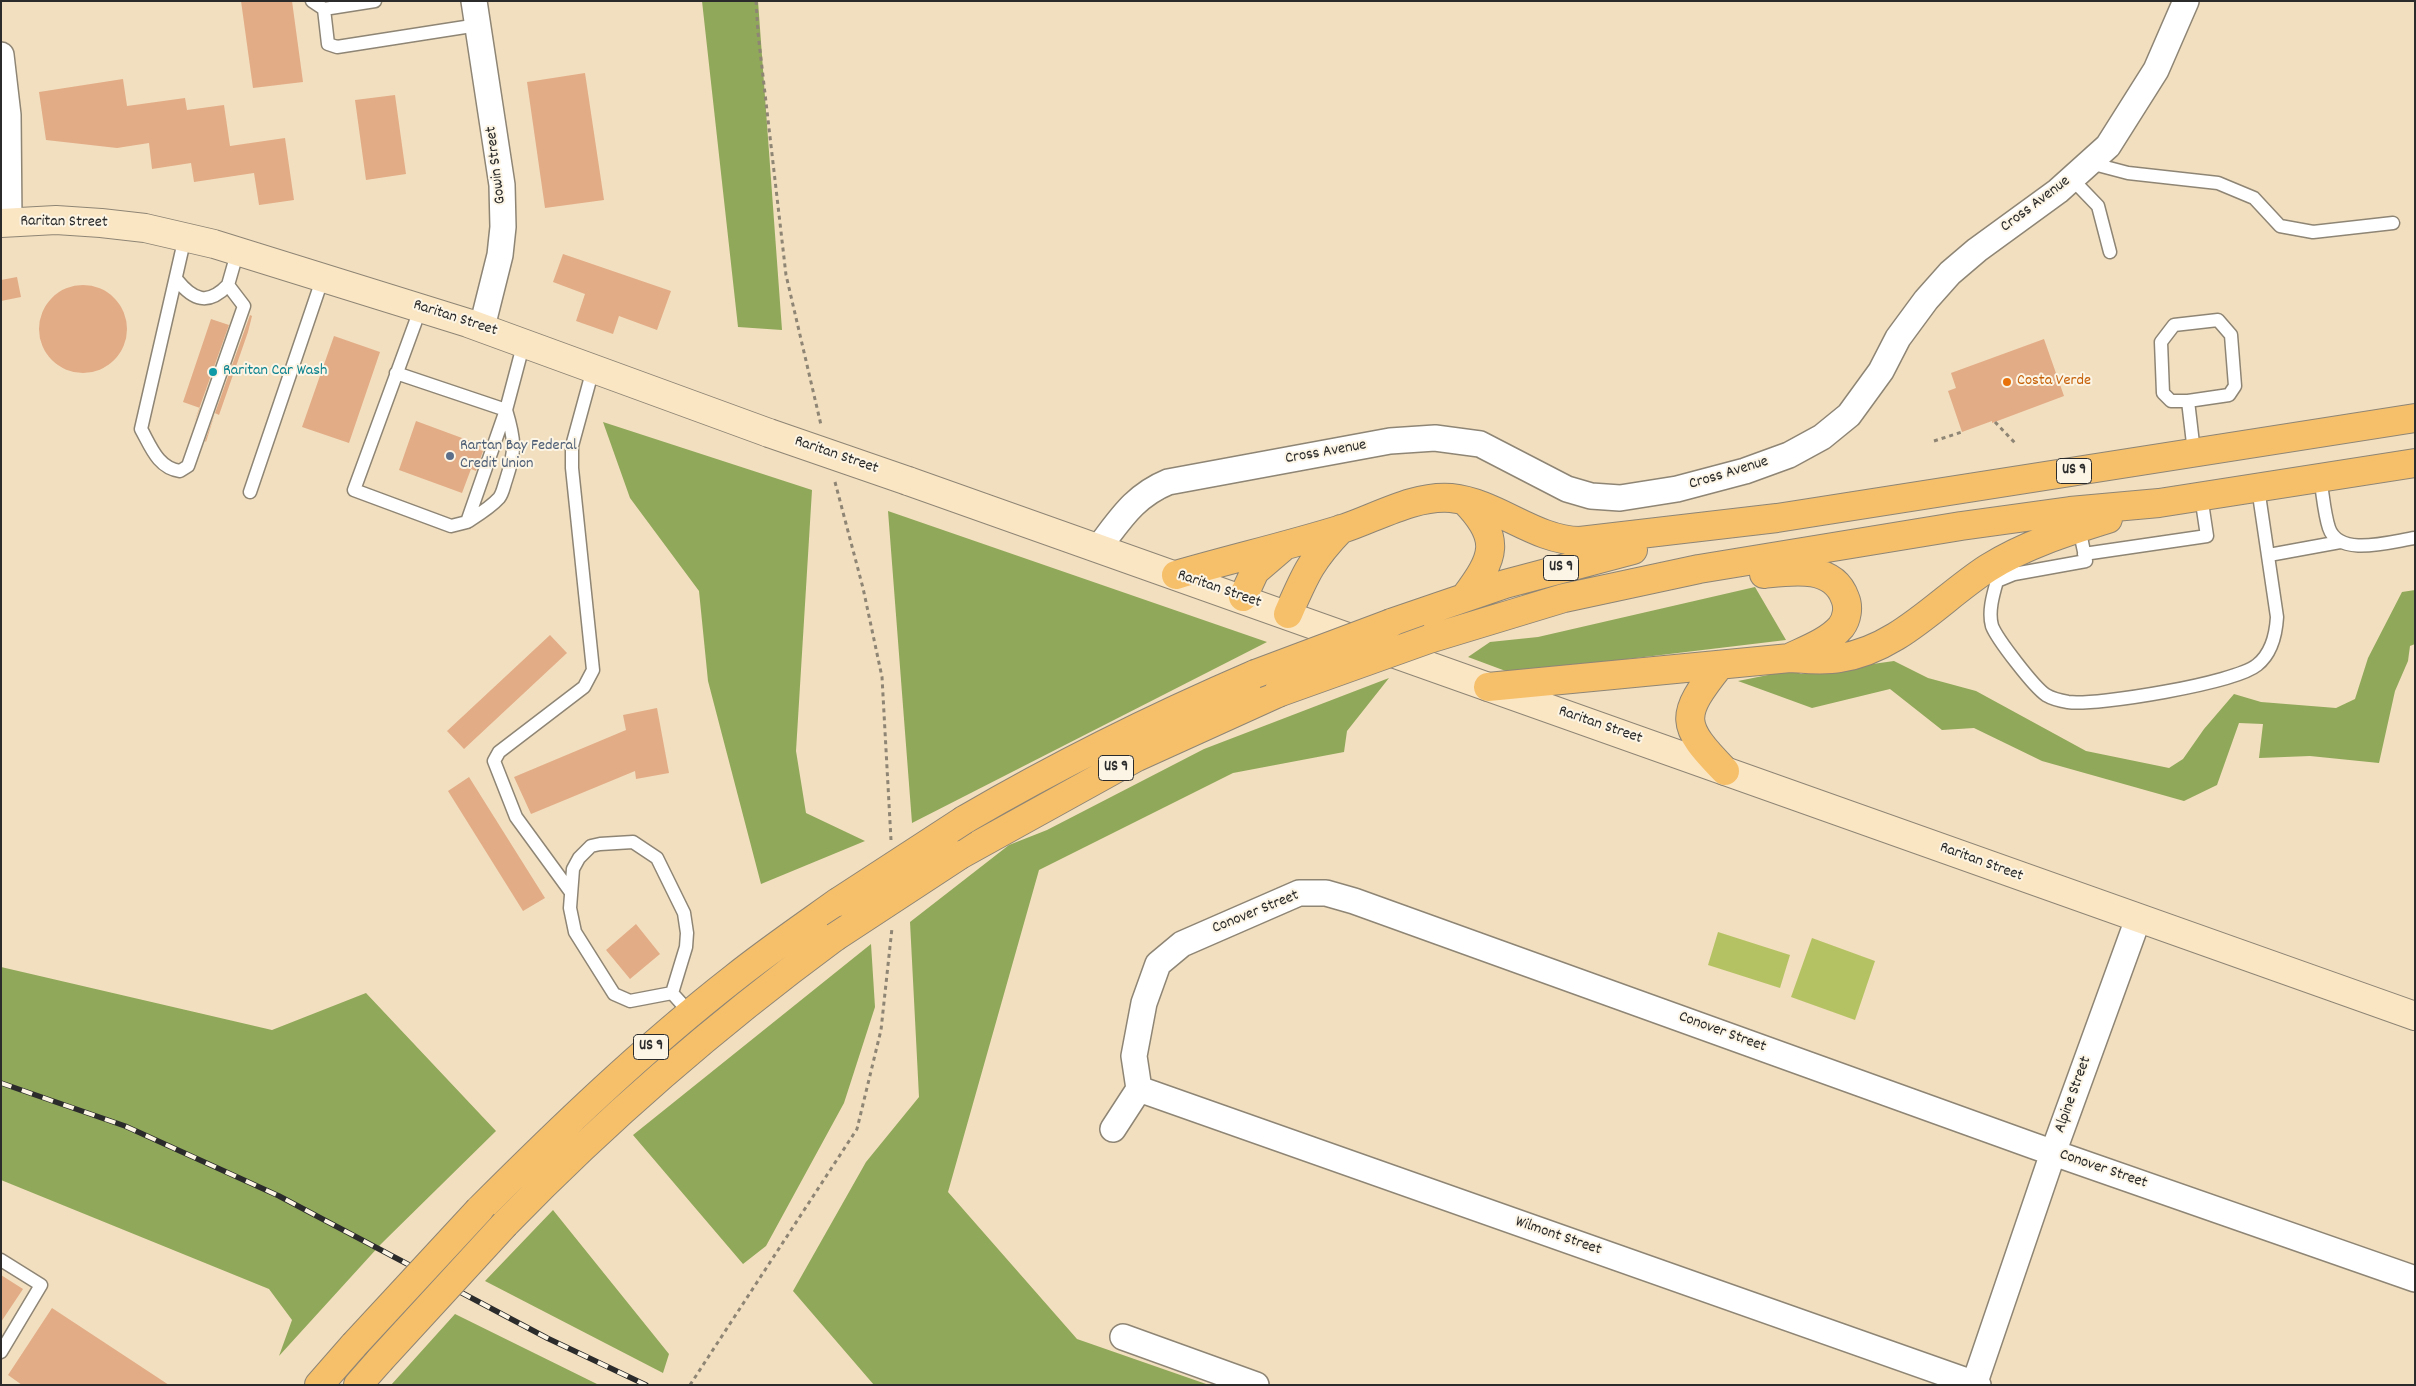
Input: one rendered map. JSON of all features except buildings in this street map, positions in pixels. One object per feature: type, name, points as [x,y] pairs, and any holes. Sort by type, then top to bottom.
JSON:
[{"type":"highway","name":"US 9","points":[[319,1385],[479,1210],[598,1094],[690,1014],[734,978],[838,902],[964,820],[1093,748],[1255,674],[1465,597],[1581,563],[1734,524],[2415,418]]},
{"type":"highway","name":"US 9","points":[[358,1385],[505,1224],[588,1142],[670,1067],[752,1000],[835,937],[960,855],[1137,757],[1278,693],[1429,639],[1564,598],[1658,576],[1961,526],[2070,511],[2160,503],[2415,463]]},
{"type":"highway","points":[[1176,575],[1288,544],[1430,500],[1443,498],[1465,501],[1493,509],[1538,532],[1568,541],[1734,524]]},
{"type":"highway","points":[[1465,501],[1486,525],[1491,547],[1484,569],[1465,597]]},
{"type":"highway","points":[[1488,687],[1790,658],[1826,660],[1842,658],[1885,642],[1917,622],[1971,580],[2009,566],[2024,548],[2079,528],[2160,503]]},
{"type":"highway","points":[[1288,614],[1308,567],[1319,552],[1342,528]]},
{"type":"highway","points":[[1243,598],[1255,571],[1288,544]]},
{"type":"highway","points":[[1658,576],[1760,575],[1797,571],[1819,574],[1830,579],[1838,585],[1847,601],[1845,619],[1841,627],[1824,640],[1790,658]]},
{"type":"highway","points":[[1720,665],[1696,698],[1690,722],[1694,737],[1725,771]]},
{"type":"street","name":"Cross Avenue","points":[[1099,547],[1133,503],[1143,494],[1168,482],[1397,440],[1435,438],[1480,444],[1567,489],[1604,498],[1657,494],[1769,463],[1805,447],[1837,426],[1849,414],[1881,371],[1898,338],[1926,300],[1950,273],[1977,250],[2081,171],[2108,146],[2156,70],[2186,1]]},
{"type":"street","name":"Gowin Street","points":[[476,13],[502,185],[503,227],[500,255],[482,327]]},
{"type":"street","name":"Raritan Street","points":[[1,55],[8,114],[5,157],[5,223],[56,220],[145,228],[238,250],[482,327],[769,432],[1243,598],[2138,919],[2415,1016]]},
{"type":"street","name":"Conover Street","points":[[1139,1089],[1134,1056],[1144,1003],[1158,964],[1182,944],[1299,893],[1326,893],[1354,901],[2053,1153],[2415,1279]]},
{"type":"street","name":"Alpine Street","points":[[1976,1384],[2053,1153],[2138,919]]},
{"type":"street","points":[[1113,1129],[1139,1089]]},
{"type":"street","name":"Wilmont Street","points":[[1139,1089],[1976,1384]]},
{"type":"street","points":[[1123,1338],[1256,1385]]},
{"type":"lane","points":[[312,1],[324,9],[376,1]]},
{"type":"lane","points":[[324,9],[328,44],[337,47],[476,13]]},
{"type":"lane","points":[[2110,252],[2098,206],[2081,171],[2128,173],[2218,183],[2254,198],[2280,226],[2313,232],[2393,223]]},
{"type":"lane","points":[[185,237],[177,280],[141,429],[158,460],[171,470],[180,471],[188,466],[244,306],[228,285]]},
{"type":"lane","points":[[177,280],[189,294],[205,299],[218,295],[228,285],[238,250]]},
{"type":"lane","points":[[250,492],[323,276]]},
{"type":"lane","points":[[421,307],[354,490],[451,526],[467,522],[487,509],[500,496],[504,486],[514,457],[513,433],[506,410]]},
{"type":"lane","points":[[2218,320],[2231,335],[2235,386],[2229,395],[2188,401],[2170,401],[2163,393],[2161,342],[2174,325],[2218,320]]},
{"type":"lane","points":[[467,522],[506,410],[524,342]]},
{"type":"lane","points":[[570,891],[516,818],[494,761],[499,752],[584,687],[593,670],[572,468],[572,446],[593,369]]},
{"type":"lane","points":[[396,373],[506,410]]},
{"type":"lane","points":[[2188,401],[2194,452]]},
{"type":"lane","points":[[2320,478],[2329,530],[2340,542],[2354,547],[2415,538]]},
{"type":"lane","points":[[2079,528],[2086,561],[2009,566],[1997,581],[1991,601],[1992,626],[2023,672],[2046,695],[2068,702],[2109,700],[2219,681],[2258,664],[2276,636],[2278,617],[2258,488]]},
{"type":"lane","points":[[2084,554],[2207,536],[2201,496]]},
{"type":"lane","points":[[2269,555],[2340,542]]},
{"type":"lane","points":[[633,842],[657,858],[684,913],[687,933],[686,947],[672,993],[630,1001],[614,994],[575,932],[570,908],[573,869],[578,858],[591,846],[633,842]]},
{"type":"lane","points":[[672,993],[690,1014]]},
{"type":"lane","points":[[1,1260],[41,1285],[1,1352]]},
{"type":"path","points":[[756,1],[786,275],[822,432]]},
{"type":"path","points":[[1995,422],[2015,443]]},
{"type":"path","points":[[1934,441],[1962,432]]},
{"type":"path","points":[[834,478],[863,588],[882,677],[892,845]]},
{"type":"path","points":[[690,1385],[857,1129],[881,1030],[893,926]]},
{"type":"green space","points":[[702,1],[758,1],[782,330],[738,327]]},
{"type":"green space","points":[[603,422],[812,490],[796,751],[806,813],[865,841],[761,884],[708,681],[699,591],[630,498]]},
{"type":"green space","points":[[888,511],[1267,642],[912,823]]},
{"type":"green space","points":[[1755,587],[1786,640],[1511,673],[1468,657],[1490,642],[1538,637]]},
{"type":"green space","points":[[2415,590],[2415,644],[2410,646],[2408,661],[2395,691],[2379,763],[2310,756],[2259,758],[2263,724],[2239,723],[2217,785],[2184,801],[2042,761],[1974,728],[1942,730],[1890,689],[1812,708],[1738,681],[1793,670],[1801,674],[1894,661],[1928,678],[1976,691],[2086,751],[2169,768],[2183,759],[2204,729],[2234,694],[2261,702],[2336,708],[2355,699],[2368,658],[2402,592]]},
{"type":"green space","points":[[1389,678],[1347,731],[1344,752],[1233,773],[1039,870],[948,1192],[1077,1339],[1209,1385],[874,1385],[793,1291],[866,1162],[919,1097],[910,922],[1009,845],[1047,830],[1204,749]]},
{"type":"green space","points":[[1718,932],[1790,955],[1780,988],[1708,965]]},
{"type":"green space","points":[[1812,938],[1875,961],[1855,1020],[1791,997]]},
{"type":"green space","points":[[871,944],[875,1007],[844,1103],[766,1246],[743,1264],[633,1135]]},
{"type":"green space","points":[[1,967],[272,1030],[366,993],[496,1131],[381,1244],[279,1356],[292,1320],[269,1289],[1,1180]]},
{"type":"green space","points":[[553,1210],[669,1354],[663,1373],[485,1281]]},
{"type":"green space","points":[[455,1314],[599,1385],[391,1385]]},
{"type":"railway","points":[[1,1083],[125,1126],[279,1196],[547,1338],[646,1385]]},
{"type":"place","name":"Raritan Car Wash","points":[[213,372]]},
{"type":"place","name":"Costa Verde","points":[[2007,382]]},
{"type":"place","name":"Rartan Bay Federal Credit Union","points":[[450,456]]}]
